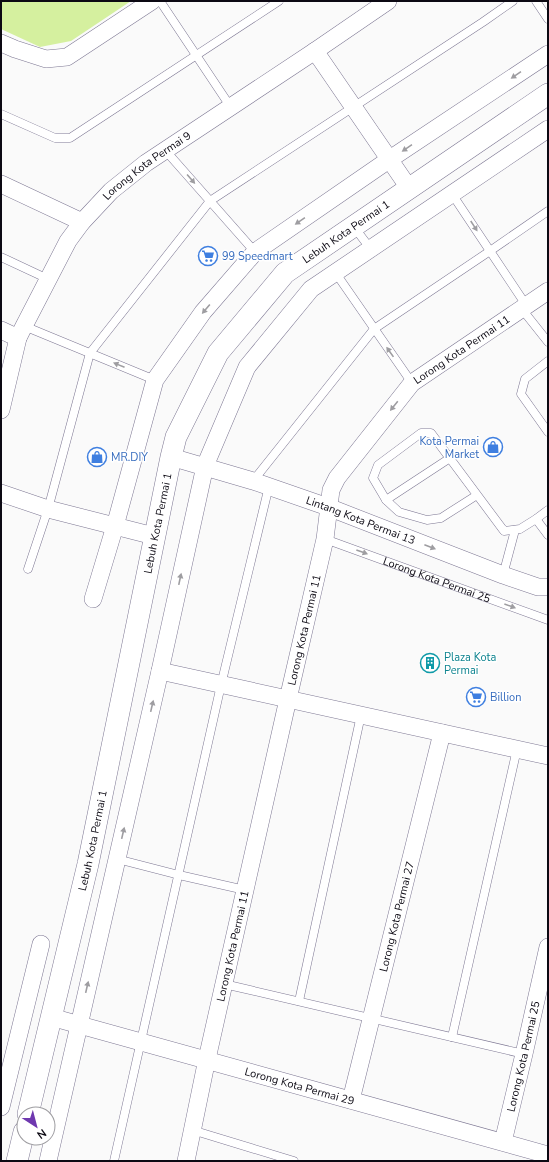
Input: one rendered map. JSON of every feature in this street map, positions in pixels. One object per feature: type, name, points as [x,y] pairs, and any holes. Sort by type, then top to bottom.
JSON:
[{"type":"street","points":[[1,43],[46,59],[67,57],[152,1]]},
{"type":"street","name":"Lorong Kota Permai 9","points":[[1,410],[21,332],[68,241],[82,222],[111,191],[146,163],[388,1]]},
{"type":"street","points":[[315,51],[410,188]]},
{"type":"street","points":[[92,599],[115,526],[155,380],[203,312],[255,252],[390,159],[548,54]]},
{"type":"street","name":"Lebuh Kota Permai 1","points":[[30,1106],[88,864],[171,457],[176,437],[218,353],[285,273],[548,94]]},
{"type":"street","points":[[48,1161],[78,1024],[160,671],[205,466],[247,367],[311,289],[548,129]]},
{"type":"street","points":[[1,184],[82,222]]},
{"type":"street","name":"Lorong Kota Permai 11","points":[[186,1161],[207,1060],[325,539],[331,490],[337,478],[412,384],[548,291]]},
{"type":"street","points":[[1,330],[21,332]]},
{"type":"street","name":"Lintang Kota Permai 13","points":[[171,457],[261,483],[328,507],[503,575],[538,587],[548,587]]},
{"type":"street","points":[[1,494],[48,509],[154,536]]},
{"type":"street","points":[[160,671],[548,756]]},
{"type":"street","name":"Lorong Kota Permai 27","points":[[351,1100],[442,732]]},
{"type":"street","points":[[1,1107],[41,944]]},
{"type":"street","name":"Lorong Kota Permai 25","points":[[503,1142],[547,952]]},
{"type":"street","name":"Lorong Kota Permai 29","points":[[51,1017],[548,1155]]},
{"type":"street","points":[[17,1161],[21,1146]]},
{"type":"lane","points":[[160,1],[230,106]]},
{"type":"lane","points":[[1,114],[55,138],[70,138],[279,1]]},
{"type":"lane","points":[[28,569],[48,509],[90,353],[210,202],[513,1]]},
{"type":"lane","points":[[536,1],[548,19]]},
{"type":"lane","points":[[165,150],[255,252]]},
{"type":"lane","points":[[452,194],[548,342]]},
{"type":"lane","points":[[114,1161],[221,685],[261,483],[374,329],[548,211]]},
{"type":"lane","points":[[354,226],[370,248]]},
{"type":"lane","points":[[1,257],[48,279]]},
{"type":"lane","points":[[335,272],[412,384]]},
{"type":"lane","points":[[21,332],[90,353],[155,380]]},
{"type":"lane","points":[[548,361],[525,379],[521,394],[548,432]]},
{"type":"lane","points":[[477,495],[441,518],[428,520],[399,512],[386,500],[374,478],[378,465],[421,433],[431,433],[504,531],[520,529],[548,510]]},
{"type":"lane","points":[[386,500],[450,458]]},
{"type":"lane","points":[[536,519],[548,535]]},
{"type":"lane","points":[[503,575],[515,530]]},
{"type":"lane","name":"Lorong Kota Permai 25","points":[[325,539],[548,620]]},
{"type":"lane","points":[[299,1001],[361,715]]},
{"type":"lane","points":[[452,1037],[517,749]]},
{"type":"lane","points":[[117,859],[245,890]]},
{"type":"lane","points":[[224,984],[524,1054]]},
{"type":"lane","points":[[192,1130],[294,1161]]},
{"type":"green space","points":[[1,1],[131,1],[71,41],[40,47],[1,29]]},
{"type":"place","name":"99 Speedmart","points":[[208,256]]},
{"type":"place","name":"Kota Permai Market","points":[[493,447]]},
{"type":"place","name":"MR.DIY","points":[[97,457]]},
{"type":"place","name":"Plaza Kota Permai","points":[[430,663]]},
{"type":"place","name":"Billion","points":[[476,697]]}]
